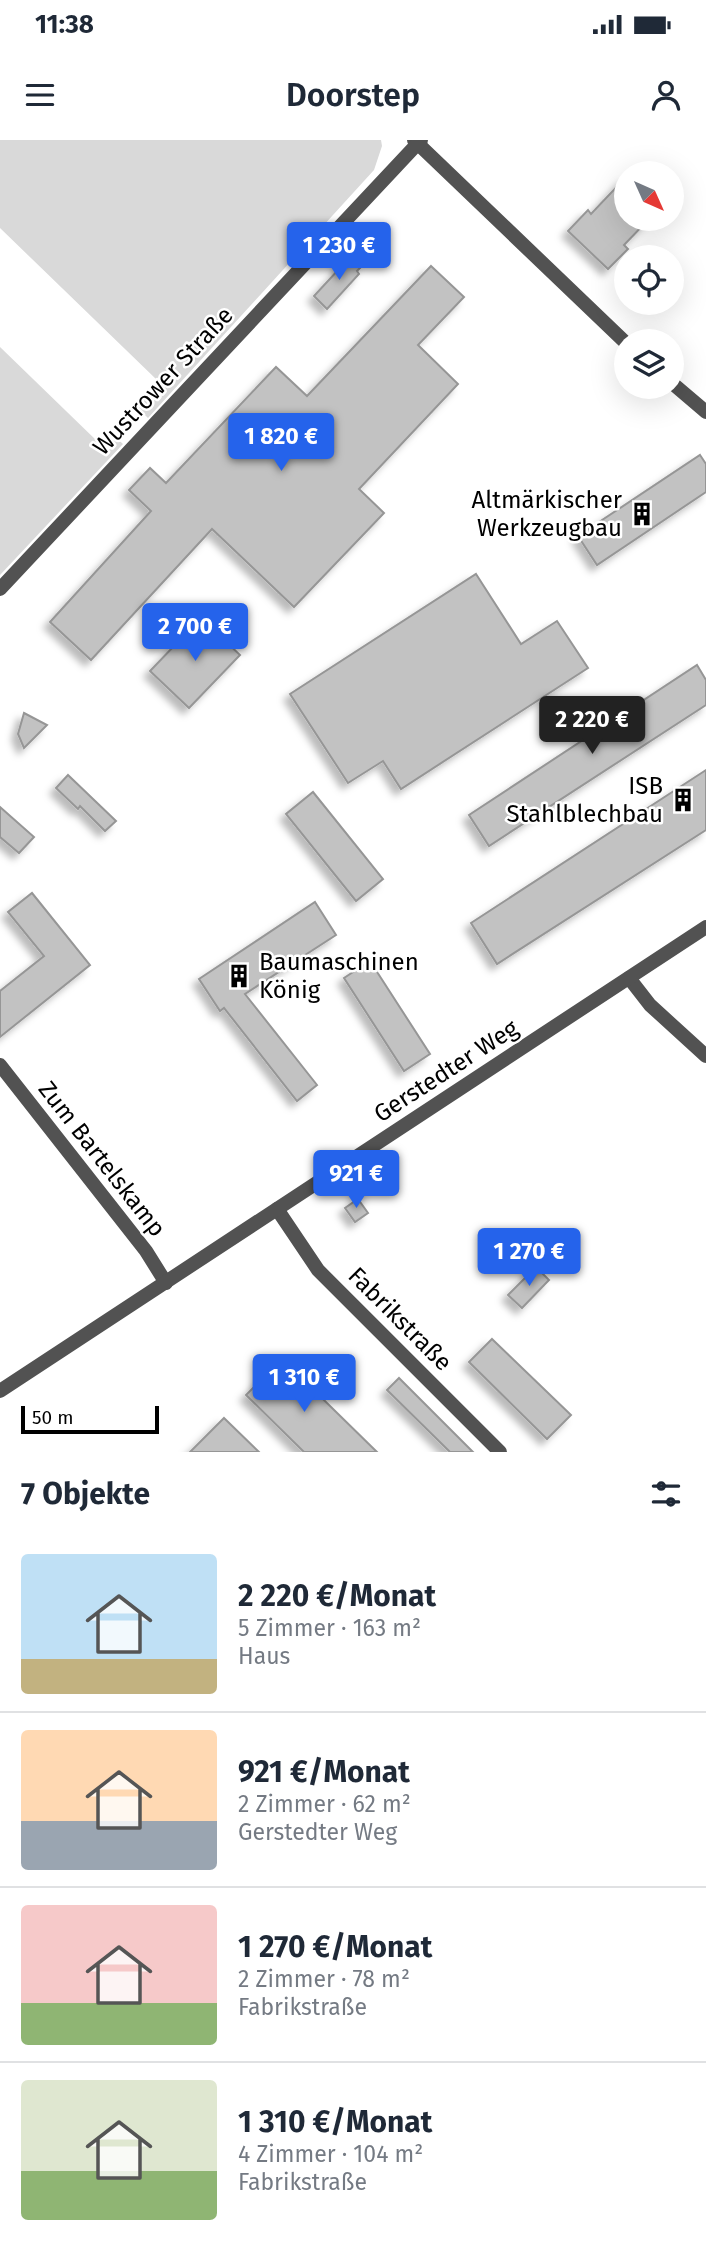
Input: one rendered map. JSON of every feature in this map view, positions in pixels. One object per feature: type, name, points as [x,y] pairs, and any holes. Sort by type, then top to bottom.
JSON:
[{"type":"street","points":[[417,141],[614,331]]},
{"type":"street","name":"Wustrower Straße","points":[[0,589],[417,141]]},
{"type":"street","points":[[684,393],[706,412]]},
{"type":"street","name":"Gerstedter Weg","points":[[0,1391],[706,927]]},
{"type":"street","points":[[629,978],[650,1005],[706,1056]]},
{"type":"street","name":"Zum Bartelskamp","points":[[0,1065],[146,1251],[166,1283]]},
{"type":"street","name":"Fabrikstraße","points":[[277,1209],[318,1270],[500,1452]]},
{"type":"shaded area","points":[[0,140],[381,140],[382,146],[374,170],[148,418],[134,404],[157,380],[0,228]]},
{"type":"shaded area","points":[[0,347],[98,442],[109,431],[123,444],[0,575]]},
{"type":"building","points":[[614,190],[614,231],[637,231],[624,245],[614,245],[614,263],[608,269],[568,231],[588,210],[591,214]]},
{"type":"building","points":[[352,255],[363,265],[357,271],[359,274],[327,309],[314,296]]},
{"type":"building","points":[[431,266],[464,297],[418,345],[458,384],[359,489],[384,513],[294,607],[212,529],[91,660],[50,622],[151,511],[129,490],[150,468],[166,483],[276,367],[307,396]]},
{"type":"building","name":"Altmärkischer Werkzeugbau","points":[[700,455],[706,464],[706,492],[597,565],[578,536]]},
{"type":"building","points":[[476,574],[521,644],[557,621],[588,668],[401,789],[383,761],[348,783],[290,694]]},
{"type":"building","points":[[201,618],[240,655],[189,708],[150,671]]},
{"type":"building","points":[[697,665],[706,680],[706,705],[489,846],[469,815]]},
{"type":"building","points":[[24,713],[47,725],[24,748],[18,734]]},
{"type":"building","points":[[706,770],[706,830],[497,964],[471,923]]},
{"type":"building","points":[[68,775],[116,821],[105,831],[80,806],[78,809],[56,788]]},
{"type":"building","points":[[313,792],[383,879],[356,901],[286,814]]},
{"type":"building","points":[[0,807],[34,837],[19,853],[0,837]]},
{"type":"building","points":[[32,893],[90,965],[0,1037],[0,991],[44,956],[8,912]]},
{"type":"building","points":[[315,902],[336,935],[245,994],[317,1085],[297,1101],[224,1008],[220,1011],[199,979]]},
{"type":"building","points":[[370,961],[430,1054],[404,1071],[344,978]]},
{"type":"building","points":[[358,1199],[368,1213],[355,1222],[345,1208]]},
{"type":"building","points":[[536,1267],[549,1280],[522,1308],[508,1295]]},
{"type":"building","points":[[492,1339],[571,1415],[547,1439],[469,1362]]},
{"type":"building","points":[[282,1359],[377,1452],[304,1452],[246,1395]]},
{"type":"building","points":[[399,1378],[473,1452],[450,1452],[387,1390]]},
{"type":"building","points":[[224,1418],[259,1452],[190,1452]]},
{"type":"place","name":"Altmärkischer Werkzeugbau","points":[[642,514]]},
{"type":"place","name":"ISB Stahlblechbau","points":[[683,800]]},
{"type":"place","name":"Baumaschinen König","points":[[239,976]]}]
